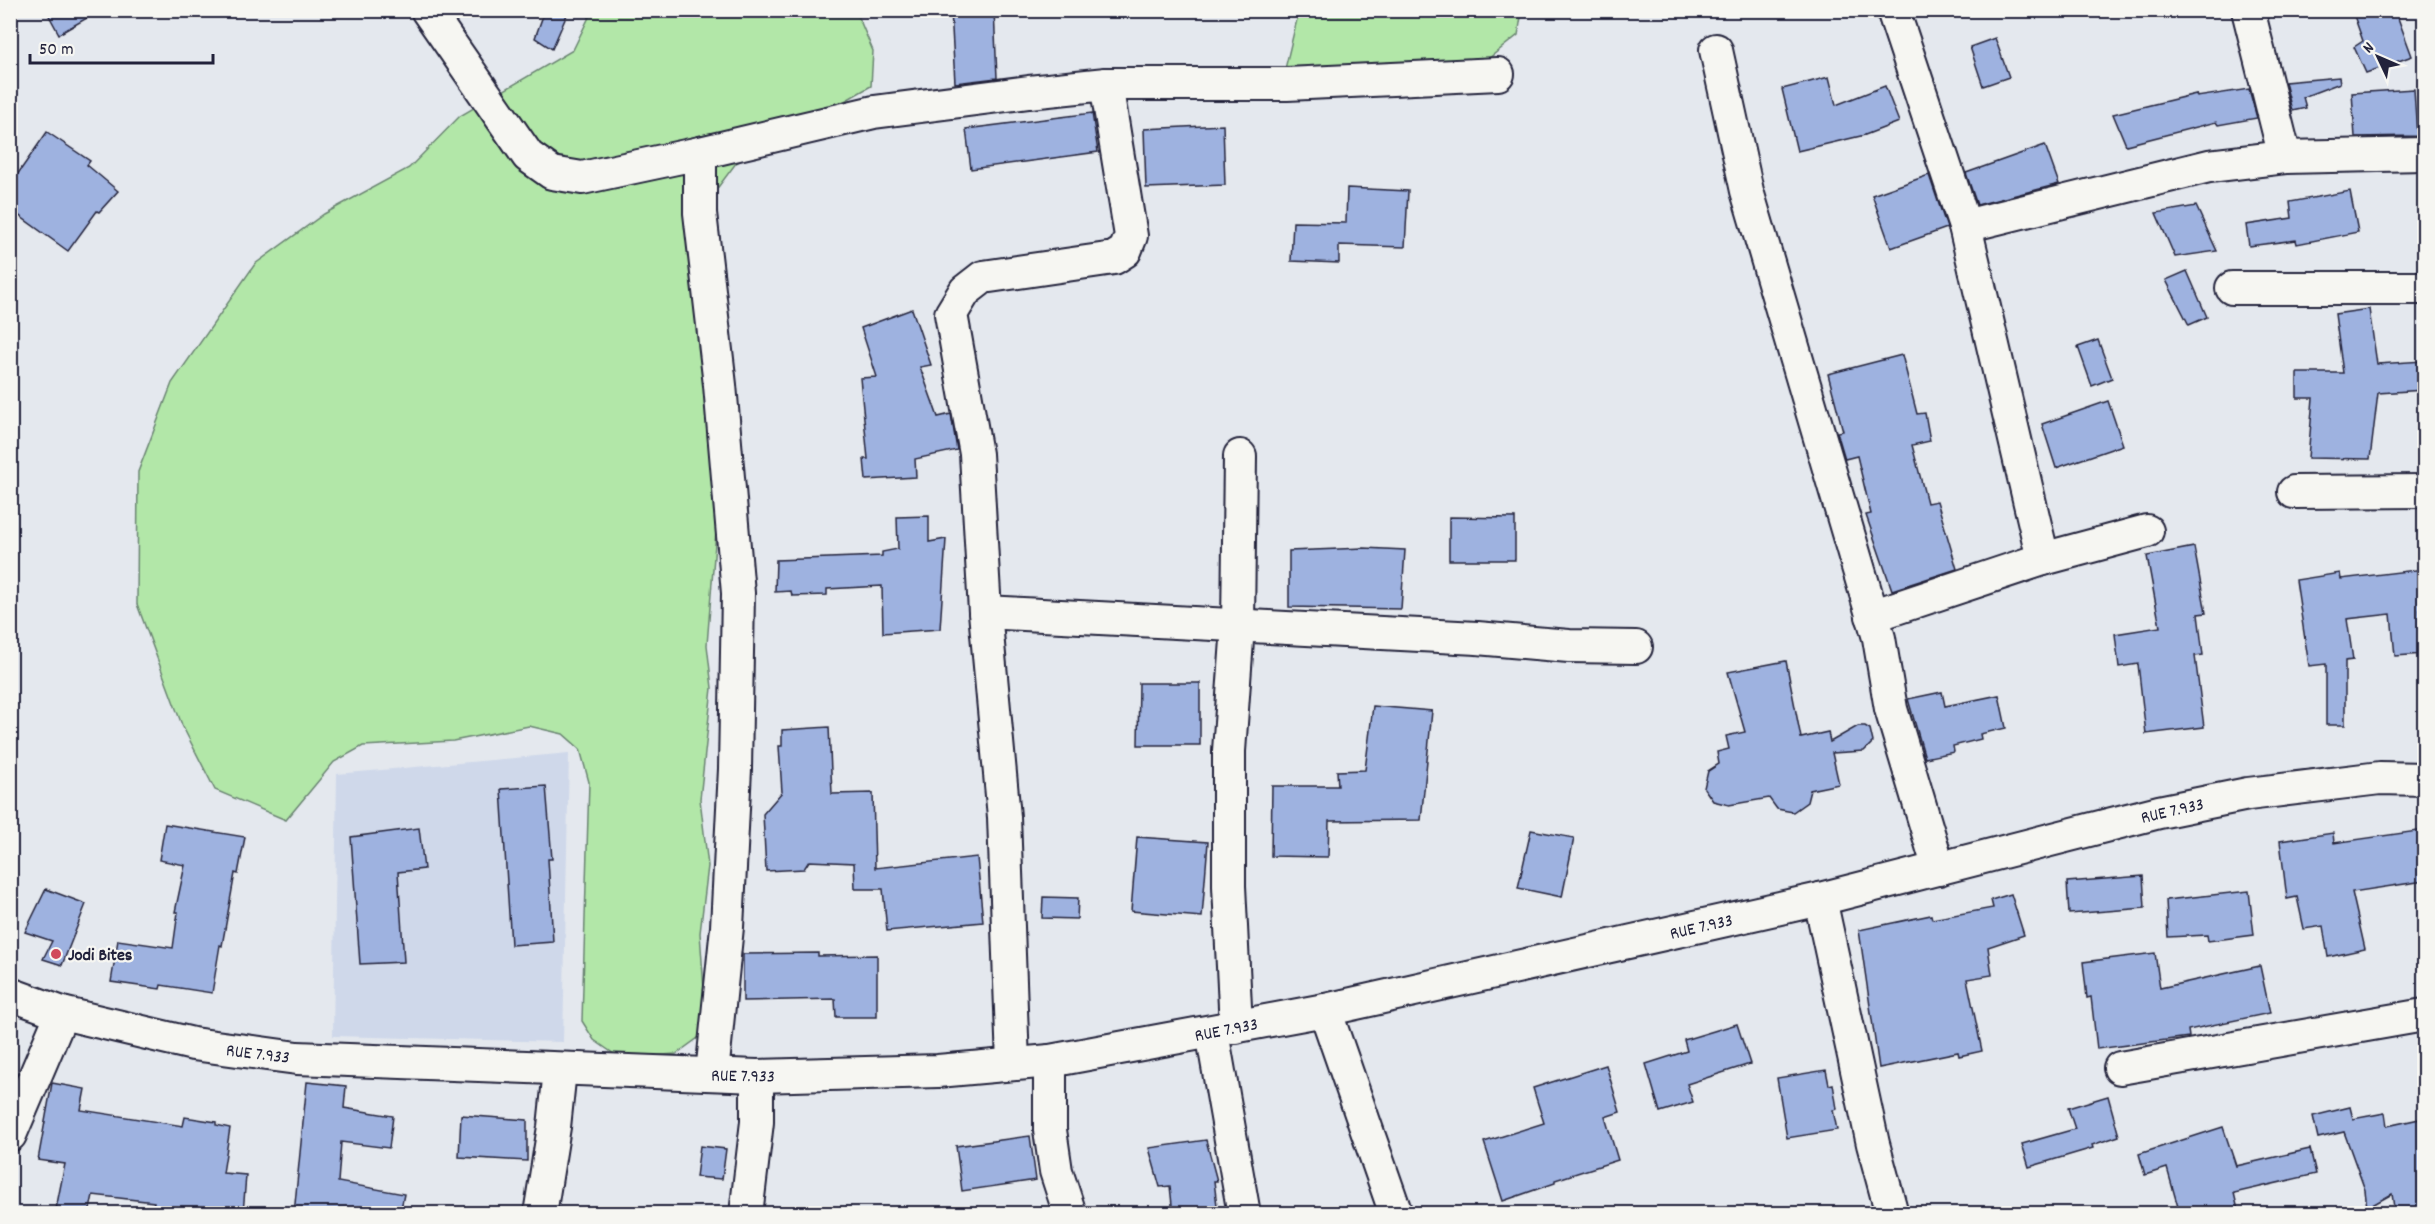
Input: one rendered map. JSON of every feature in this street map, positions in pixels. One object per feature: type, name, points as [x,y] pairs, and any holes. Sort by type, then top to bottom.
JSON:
[{"type":"street","points":[[427,10],[528,156],[552,173],[582,178],[874,112],[1106,84],[1287,84],[1498,74]]},
{"type":"street","points":[[1893,10],[1965,225],[2043,559]]},
{"type":"street","points":[[2248,10],[2285,157]]},
{"type":"street","points":[[1716,50],[1748,191],[1879,638],[1891,709],[1939,868]]},
{"type":"street","points":[[1013,1064],[1004,817],[985,612],[976,454],[951,314],[965,291],[983,277],[1114,258],[1125,251],[1131,236],[1106,84]]},
{"type":"street","points":[[700,153],[700,213],[720,385],[738,593],[735,769],[727,927],[712,1074]]},
{"type":"street","points":[[1965,225],[2209,166],[2285,157],[2424,154]]},
{"type":"street","points":[[2232,288],[2424,288]]},
{"type":"street","points":[[1240,456],[1238,626],[1229,751],[1229,886],[1224,1029],[1244,1214]]},
{"type":"street","points":[[2294,492],[2424,492]]},
{"type":"street","points":[[1872,616],[2043,559],[2147,531]]},
{"type":"street","points":[[985,612],[1476,638],[1569,646],[1636,647]]},
{"type":"street","name":"RUE 7.933","points":[[10,994],[62,1013],[193,1044],[297,1058],[757,1076],[939,1071],[1050,1060],[1325,1010],[1820,899],[2159,812],[2248,794],[2370,779],[2424,779]]},
{"type":"street","points":[[1820,899],[1873,1144],[1892,1214]]},
{"type":"street","points":[[1325,1010],[1396,1214]]},
{"type":"street","points":[[10,1135],[62,1013]]},
{"type":"street","points":[[2120,1068],[2424,1015]]},
{"type":"street","points":[[1050,1060],[1050,1130],[1056,1171],[1070,1214]]},
{"type":"street","points":[[540,1214],[554,1127],[560,1070]]},
{"type":"street","points":[[746,1214],[757,1122],[757,1076]]},
{"type":"shaded area","points":[[569,753],[563,1042],[333,1036],[337,774]]},
{"type":"green space","points":[[592,11],[856,11],[873,51],[871,86],[736,163],[710,198],[719,493],[707,645],[712,688],[700,799],[708,866],[700,933],[704,990],[702,1035],[676,1054],[620,1058],[594,1040],[582,1021],[589,782],[580,749],[563,734],[529,726],[453,741],[363,746],[334,762],[286,820],[215,790],[182,725],[137,604],[138,472],[172,383],[255,264],[324,214],[409,168],[460,116],[573,50]]},
{"type":"green space","points":[[1299,11],[1522,11],[1518,35],[1484,62],[1463,66],[1397,62],[1354,73],[1285,69]]},
{"type":"building","points":[[46,10],[101,10],[59,34]]},
{"type":"building","points":[[545,10],[569,10],[552,49],[535,38]]},
{"type":"building","points":[[951,10],[994,10],[997,78],[955,83]]},
{"type":"building","points":[[2352,10],[2395,10],[2412,56],[2366,73],[2354,47],[2363,41]]},
{"type":"building","points":[[1995,38],[2009,77],[1983,86],[1970,47]]},
{"type":"building","points":[[1829,77],[1836,105],[1885,86],[1899,122],[1865,135],[1797,151],[1782,89]]},
{"type":"building","points":[[2339,77],[2340,83],[2303,97],[2306,108],[2292,111],[2285,82]]},
{"type":"building","points":[[2249,89],[2257,118],[2218,125],[2216,122],[2126,145],[2113,114],[2196,94],[2197,97]]},
{"type":"building","points":[[2414,89],[2417,136],[2355,137],[2352,93]]},
{"type":"building","points":[[1092,113],[1098,152],[971,169],[966,129]]},
{"type":"building","points":[[1223,125],[1225,185],[1146,188],[1144,129]]},
{"type":"building","points":[[47,132],[90,161],[87,165],[118,191],[99,212],[97,211],[68,251],[10,209],[10,185]]},
{"type":"building","points":[[2045,145],[2059,184],[1977,205],[1966,173]]},
{"type":"building","points":[[1929,175],[1947,228],[1891,248],[1872,195]]},
{"type":"building","points":[[1347,188],[1408,191],[1405,247],[1339,245],[1339,263],[1291,261],[1293,222],[1346,223]]},
{"type":"building","points":[[2350,191],[2358,232],[2297,244],[2296,240],[2249,246],[2246,225],[2292,218],[2290,202]]},
{"type":"building","points":[[2196,206],[2217,251],[2175,257],[2156,213]]},
{"type":"building","points":[[2187,271],[2207,317],[2189,325],[2166,280]]},
{"type":"building","points":[[912,309],[931,365],[920,367],[938,417],[951,414],[957,450],[915,459],[916,477],[866,480],[864,459],[868,459],[860,378],[877,377],[861,328]]},
{"type":"building","points":[[2369,309],[2377,364],[2424,361],[2424,390],[2378,393],[2370,459],[2308,458],[2313,398],[2297,398],[2297,373],[2343,373],[2335,314]]},
{"type":"building","points":[[2098,340],[2112,378],[2092,386],[2078,347]]},
{"type":"building","points":[[1902,355],[1917,414],[1925,413],[1930,441],[1912,445],[1927,503],[1937,501],[1957,569],[1892,590],[1866,515],[1871,514],[1857,456],[1845,459],[1837,432],[1843,431],[1828,374]]},
{"type":"building","points":[[2108,401],[2123,445],[2056,468],[2042,424]]},
{"type":"building","points":[[929,516],[929,542],[946,539],[940,629],[883,633],[882,586],[827,589],[827,595],[792,596],[791,591],[775,592],[776,560],[882,556],[882,552],[898,549],[897,517]]},
{"type":"building","points":[[1449,517],[1515,518],[1515,560],[1449,560]]},
{"type":"building","points":[[2194,547],[2206,613],[2198,614],[2203,655],[2195,656],[2204,727],[2146,734],[2138,664],[2119,667],[2115,634],[2160,627],[2147,556]]},
{"type":"building","points":[[1364,548],[1405,550],[1401,609],[1289,607],[1289,551]]},
{"type":"building","points":[[2424,569],[2424,610],[2420,610],[2424,654],[2395,656],[2391,614],[2347,619],[2353,660],[2345,661],[2345,725],[2326,725],[2326,664],[2309,666],[2296,580],[2340,573],[2341,579]]},
{"type":"building","points":[[1786,661],[1801,738],[1828,732],[1830,742],[1858,726],[1865,726],[1870,729],[1873,742],[1864,751],[1832,753],[1839,784],[1810,790],[1807,802],[1793,812],[1777,809],[1769,798],[1729,805],[1713,801],[1704,788],[1708,771],[1719,764],[1717,752],[1729,749],[1726,736],[1745,732],[1728,672]]},
{"type":"building","points":[[1139,683],[1200,683],[1200,745],[1138,745]]},
{"type":"building","points":[[1942,692],[1945,706],[1999,695],[2006,728],[1980,734],[1981,739],[1953,746],[1954,752],[1925,758],[1908,699]]},
{"type":"building","points":[[1373,706],[1432,711],[1421,820],[1329,821],[1328,857],[1271,856],[1272,786],[1338,786],[1337,771],[1365,770]]},
{"type":"building","points":[[829,727],[832,794],[873,793],[875,868],[977,857],[983,922],[887,931],[883,889],[855,889],[854,863],[809,861],[804,869],[766,871],[763,814],[782,792],[779,746],[782,746],[782,730]]},
{"type":"building","points":[[546,786],[552,859],[548,859],[553,942],[511,945],[501,789]]},
{"type":"building","points":[[165,824],[245,837],[238,874],[235,873],[212,993],[161,985],[160,989],[111,982],[118,940],[173,948],[178,912],[175,912],[185,865],[159,860]]},
{"type":"building","points":[[419,828],[424,869],[398,872],[404,962],[360,964],[351,837]]},
{"type":"building","points":[[1531,830],[1574,838],[1562,897],[1518,888]]},
{"type":"building","points":[[2424,830],[2424,881],[2352,892],[2365,949],[2328,957],[2323,926],[2304,929],[2297,897],[2287,899],[2280,841],[2333,833],[2334,843]]},
{"type":"building","points":[[1137,837],[1208,842],[1202,917],[1131,911]]},
{"type":"building","points":[[2143,876],[2145,908],[2069,914],[2067,882]]},
{"type":"building","points":[[46,889],[86,904],[62,965],[43,959],[52,941],[25,932]]},
{"type":"building","points":[[2249,891],[2254,935],[2208,941],[2207,935],[2168,937],[2166,900]]},
{"type":"building","points":[[2011,894],[2024,935],[1988,947],[1992,975],[1967,979],[1982,1051],[1959,1056],[1958,1052],[1879,1068],[1859,930],[1931,915],[1932,919],[1993,908],[1991,900]]},
{"type":"building","points":[[1043,897],[1078,898],[1077,919],[1042,918]]},
{"type":"building","points":[[818,953],[818,956],[877,955],[877,1017],[836,1017],[835,999],[743,1001],[743,954]]},
{"type":"building","points":[[2155,953],[2160,988],[2260,966],[2270,1013],[2188,1030],[2189,1037],[2097,1049],[2091,997],[2087,998],[2083,962]]},
{"type":"building","points":[[1737,1024],[1750,1064],[1687,1084],[1693,1102],[1660,1112],[1646,1064],[1687,1051],[1684,1040]]},
{"type":"building","points":[[1606,1065],[1620,1112],[1605,1117],[1618,1160],[1555,1180],[1555,1183],[1503,1201],[1484,1142],[1544,1123],[1533,1088]]},
{"type":"building","points":[[1826,1070],[1829,1085],[1833,1084],[1837,1109],[1833,1110],[1837,1130],[1787,1138],[1777,1078]]},
{"type":"building","points":[[307,1082],[346,1086],[344,1108],[393,1116],[389,1148],[341,1142],[338,1182],[404,1194],[400,1214],[294,1214]]},
{"type":"building","points":[[52,1083],[85,1089],[81,1110],[183,1126],[185,1117],[216,1122],[216,1125],[230,1128],[223,1173],[246,1175],[243,1214],[178,1214],[179,1208],[153,1206],[154,1202],[93,1195],[89,1214],[55,1214],[65,1164],[38,1160]]},
{"type":"building","points":[[2108,1096],[2119,1136],[2092,1145],[2093,1148],[2029,1167],[2022,1144],[2075,1129],[2068,1108]]},
{"type":"building","points":[[2350,1107],[2353,1119],[2385,1113],[2387,1126],[2424,1118],[2424,1212],[2395,1214],[2392,1194],[2367,1208],[2365,1190],[2344,1132],[2318,1138],[2313,1116]]},
{"type":"building","points":[[461,1115],[527,1120],[527,1161],[459,1157]]},
{"type":"building","points":[[2223,1127],[2236,1166],[2310,1149],[2316,1174],[2234,1193],[2239,1214],[2180,1214],[2167,1168],[2145,1175],[2139,1154]]},
{"type":"building","points":[[1030,1136],[1036,1180],[962,1191],[956,1146]]},
{"type":"building","points":[[1206,1140],[1217,1181],[1214,1181],[1218,1214],[1173,1214],[1170,1186],[1160,1187],[1149,1148]]},
{"type":"building","points":[[700,1146],[726,1149],[722,1179],[696,1177]]},
{"type":"place","name":"Jodi Bites","points":[[56,954]]}]
